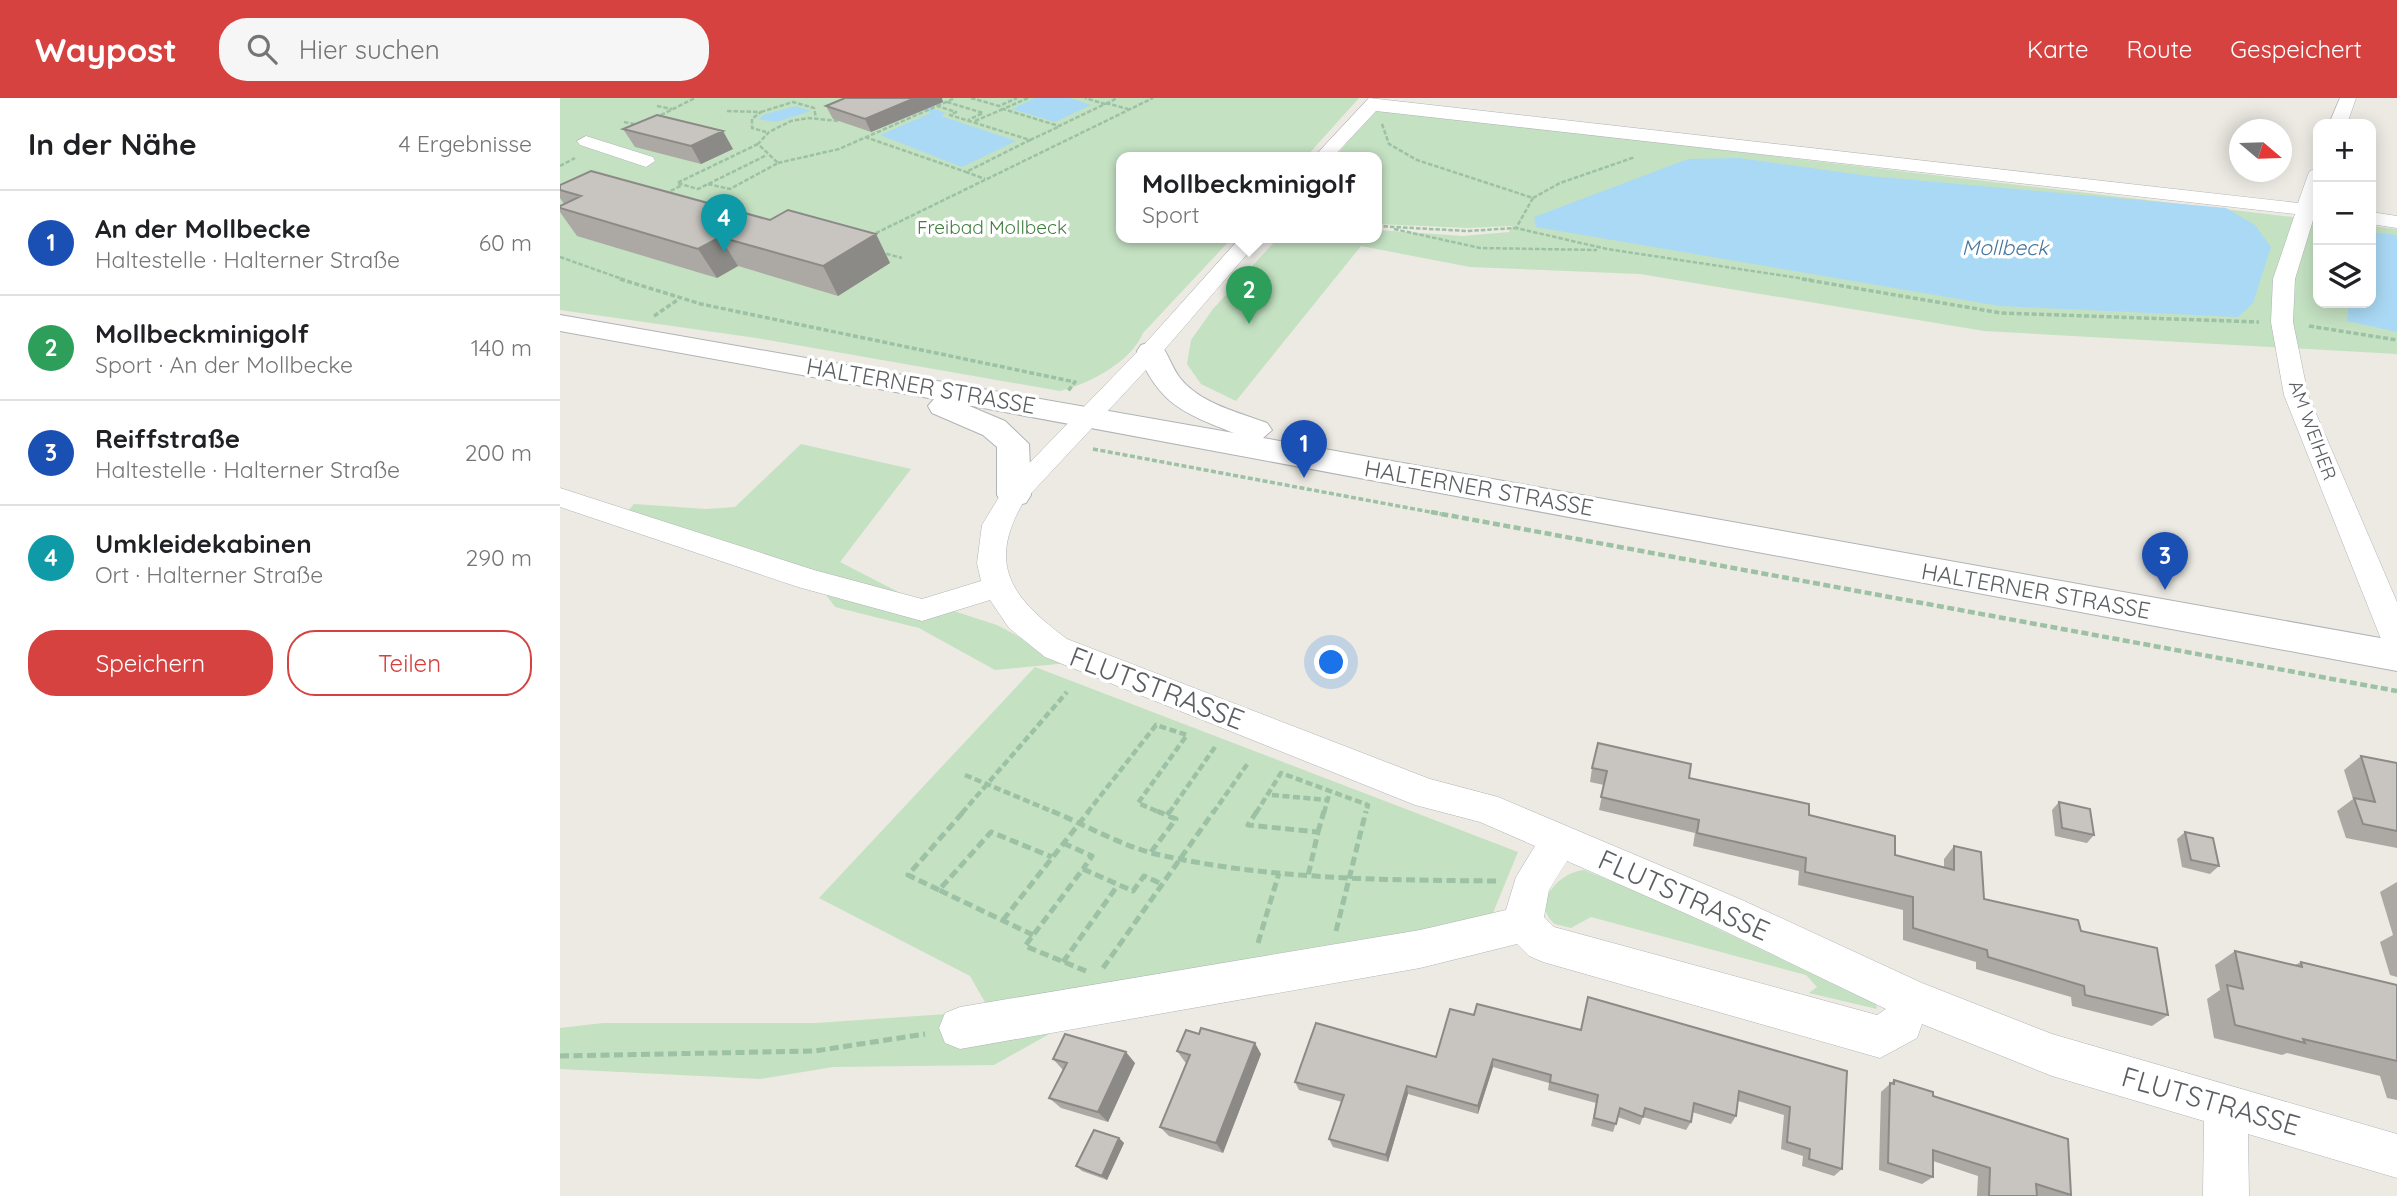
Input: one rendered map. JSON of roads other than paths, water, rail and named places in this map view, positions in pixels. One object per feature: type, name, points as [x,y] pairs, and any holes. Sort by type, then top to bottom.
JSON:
[{"type":"main road","name":"HALTERNER STRASSE","points":[[560,323],[1285,452],[2396,641]]},
{"type":"main road","points":[[1151,351],[1161,378],[1181,400],[1262,432],[1285,452]]},
{"type":"main road","points":[[928,389],[939,404],[994,428],[1013,444],[1014,495]]},
{"type":"street","points":[[2339,119],[2348,98]]},
{"type":"street","points":[[1327,152],[1374,101],[1674,140],[2313,210]]},
{"type":"street","points":[[586,141],[646,161]]},
{"type":"street","name":"AM WEIHER","points":[[2313,210],[2284,279],[2282,322],[2296,395],[2396,641]]},
{"type":"street","points":[[2376,219],[2397,222]]},
{"type":"street","name":"FLUTSTRASSE","points":[[1247,243],[1151,351],[1014,495],[996,526],[992,563],[997,587],[1020,620],[1056,648],[1428,794],[1485,808],[1728,913],[1912,1000],[2052,1055],[2397,1156]]},
{"type":"street","points":[[560,497],[809,579],[922,610],[997,587]]},
{"type":"street","points":[[1560,841],[1532,880],[1524,901],[1524,924],[1543,943],[1880,1037],[1902,1023],[1912,1000]]},
{"type":"street","points":[[960,1028],[1420,949],[1524,924]]},
{"type":"street","points":[[2226,1106],[2226,1196]]},
{"type":"water","points":[[1035,98],[1070,98],[1091,105],[1055,122],[1012,109]]},
{"type":"water","points":[[923,105],[946,113],[941,116],[1016,141],[962,167],[880,135],[931,113],[918,108]]},
{"type":"water","points":[[796,106],[811,111],[776,122],[758,119],[765,114]]},
{"type":"water","name":"Mollbeck","points":[[1739,158],[1869,176],[2226,208],[2255,225],[2271,247],[2253,303],[2238,317],[2000,306],[1536,227],[1534,217],[1688,159]]},
{"type":"water","points":[[2376,233],[2397,235],[2397,332],[2347,321],[2348,308],[2376,308]]},
{"type":"place","name":"Umkleidekabinen","points":[[724,252]]},
{"type":"place","name":"Mollbeckminigolf","points":[[1249,324]]},
{"type":"place","name":"An der Mollbecke","points":[[1304,478]]},
{"type":"place","name":"Reiffstraße","points":[[2165,590]]},
{"type":"park label","name":"Freibad Mollbeck","points":[[992,227]]}]
